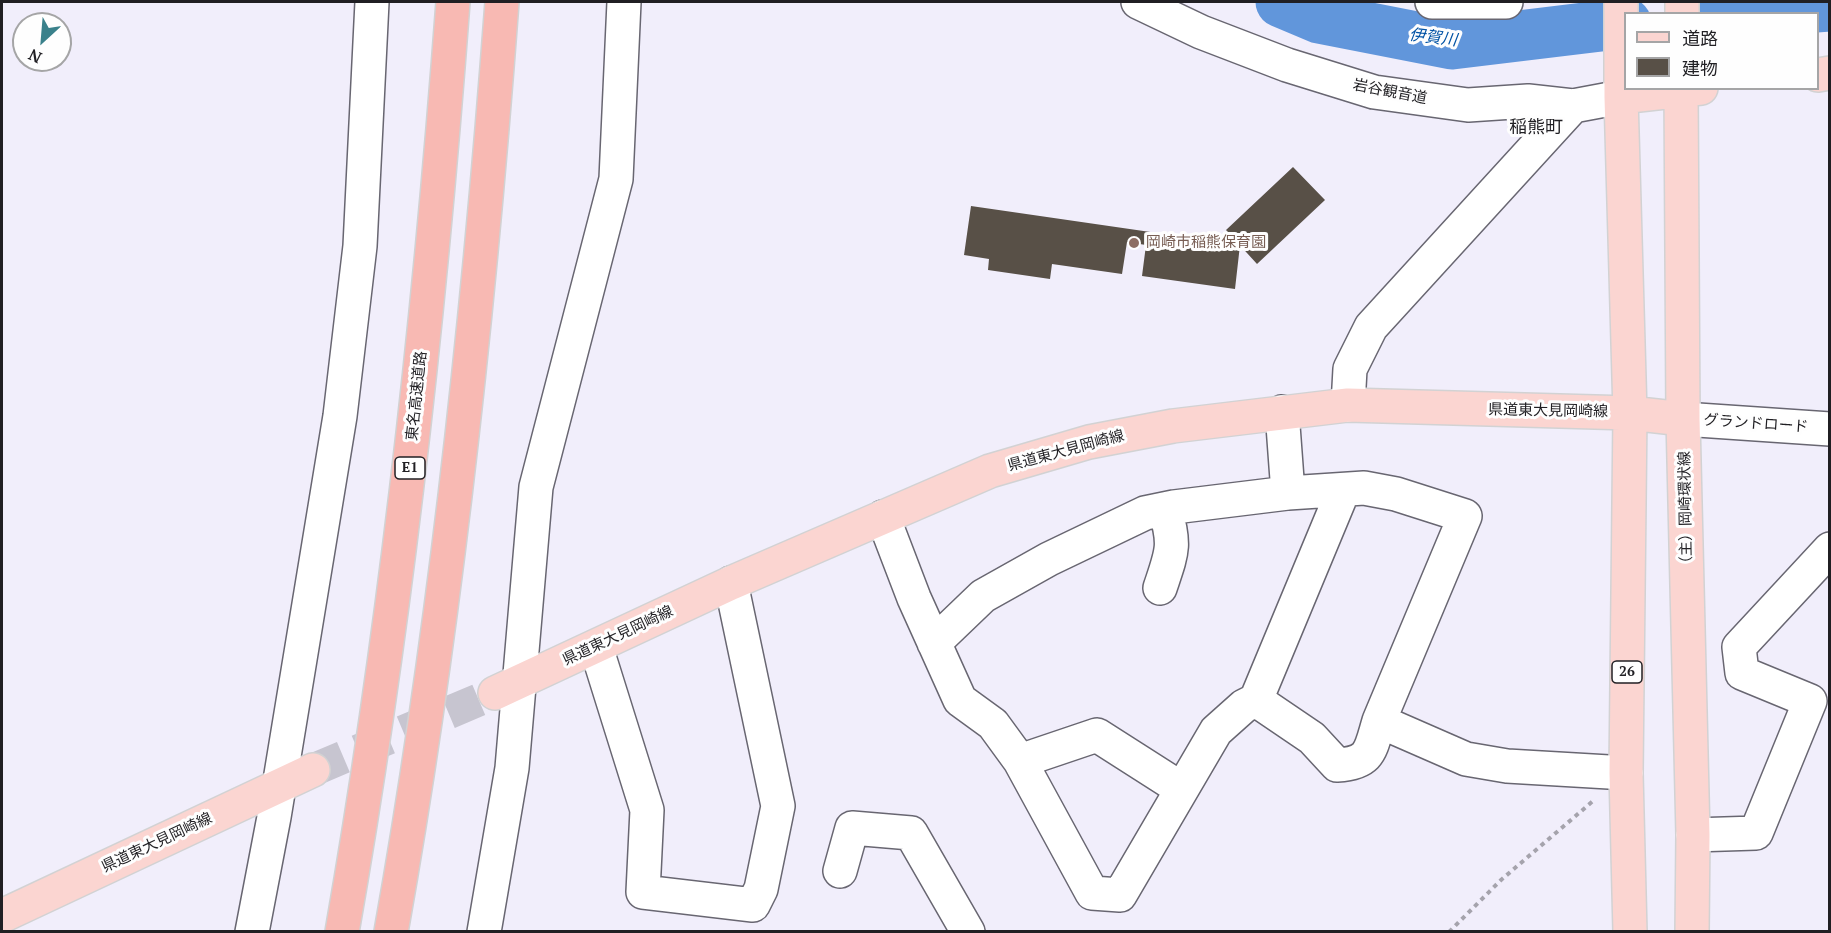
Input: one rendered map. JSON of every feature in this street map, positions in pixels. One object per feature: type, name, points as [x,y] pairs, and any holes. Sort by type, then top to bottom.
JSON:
[{"type":"highway","name":"東名高速道路","points":[[342,932],[368,784],[408,486],[442,158],[453,2]]},
{"type":"highway","points":[[391,932],[416,792],[457,494],[490,164],[502,2]]},
{"type":"main road","name":"26","points":[[1621,2],[1621,97],[1630,413],[1626,773],[1630,932]]},
{"type":"main road","points":[[1621,97],[1680,90]]},
{"type":"main road","name":"（主）岡崎環状線","points":[[1688,90],[1683,419],[1693,835],[1692,932]]},
{"type":"main road","name":"県道東大見岡崎線","points":[[506,689],[731,583],[990,471],[1089,442],[1173,426],[1348,405],[1630,413],[1683,419]]},
{"type":"main road","name":"県道東大見岡崎線","points":[[2,916],[313,770]]},
{"type":"street","points":[[252,932],[279,786],[340,416],[360,246],[372,2]]},
{"type":"street","points":[[484,932],[512,768],[506,689],[536,487],[616,179],[624,2]]},
{"type":"street","name":"岩谷観音道","points":[[1138,2],[1202,32],[1276,61],[1374,92],[1468,105],[1528,101],[1573,106],[1621,97]]},
{"type":"street","points":[[1432,2],[1506,2]]},
{"type":"street","points":[[1348,405],[1350,369],[1371,327],[1573,106]]},
{"type":"street","points":[[1282,412],[1288,493]]},
{"type":"street","name":"グランドロード","points":[[1683,419],[1830,429]]},
{"type":"street","points":[[934,643],[983,596],[1110,528],[1145,513],[1288,493],[1364,488],[1396,494],[1465,516],[1379,721],[1369,754],[1356,764],[1337,765],[1312,738],[1256,700]]},
{"type":"street","points":[[883,517],[934,643],[960,700],[993,724],[1020,761],[1092,893],[1120,895],[1215,731],[1244,706],[1256,700],[1343,491]]},
{"type":"street","points":[[1160,588],[1170,560],[1174,536],[1165,509]]},
{"type":"street","points":[[1693,835],[1756,832],[1810,701],[1742,673],[1738,647],[1830,549]]},
{"type":"street","points":[[596,647],[647,810],[643,892],[753,905],[761,889],[778,806],[731,583]]},
{"type":"street","points":[[1379,721],[1466,759],[1507,766],[1626,773]]},
{"type":"street","points":[[1020,761],[1097,735],[1180,789]]},
{"type":"street","points":[[840,872],[852,828],[911,833],[968,932]]},
{"type":"path","points":[[1449,932],[1501,880],[1626,773]]},
{"type":"building","points":[[1293,167],[1325,200],[1257,264],[1226,230]]},
{"type":"building","points":[[971,206],[1240,245],[1235,289],[1142,276],[1146,245],[1127,242],[1122,274],[1052,264],[1050,279],[988,270],[989,259],[964,255]]},
{"type":"waterway","name":"伊賀川","points":[[1281,2],[1319,18],[1452,44],[1624,23]]},
{"type":"waterway","name":"伊賀川","points":[[1750,12],[1830,6]]},
{"type":"tunnel","points":[[313,770],[495,693]]},
{"type":"place","name":"岡崎市稲熊保育園","points":[[1134,243]]},
{"type":"district","name":"稲熊町","points":[[1536,128]]}]
